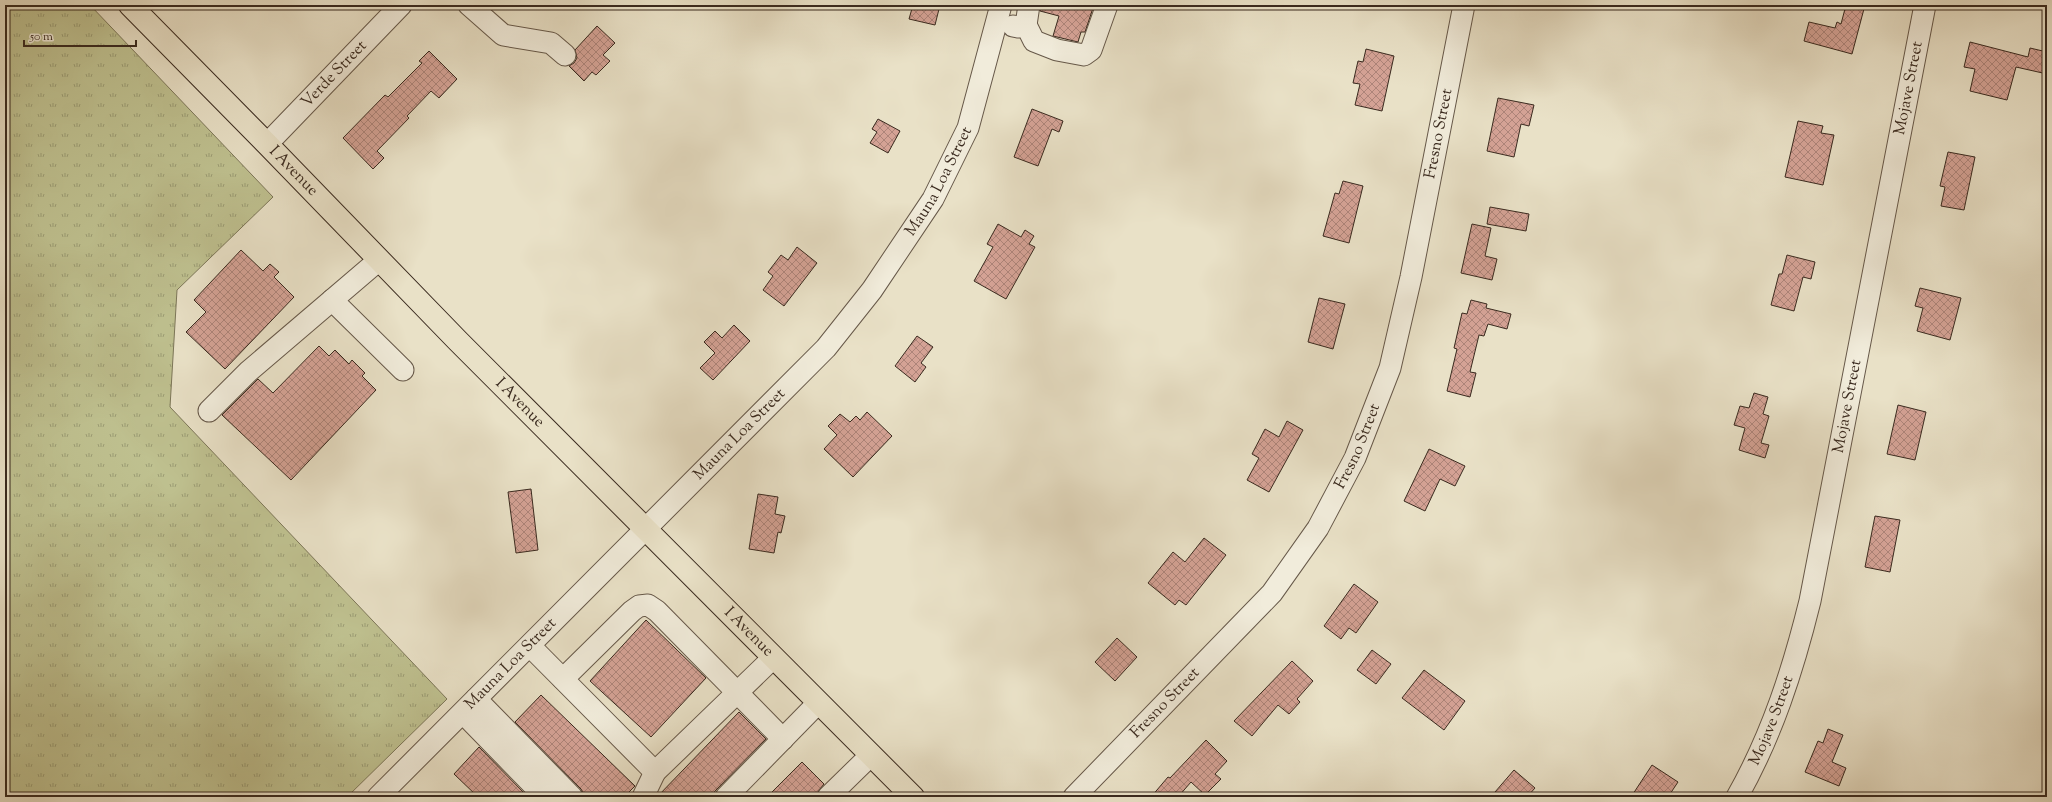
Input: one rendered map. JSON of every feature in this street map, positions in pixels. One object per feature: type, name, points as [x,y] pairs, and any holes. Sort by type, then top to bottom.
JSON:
[{"type":"main road","name":"I Avenue","points":[[130,5],[646,531],[913,797]]},
{"type":"street","name":"Verde Street","points":[[267,144],[401,5]]},
{"type":"street","points":[[469,5],[503,35],[551,43],[565,55]]},
{"type":"street","points":[[1027,15],[1034,41],[1057,50],[1084,55],[1091,50],[1107,5]]},
{"type":"street","name":"Fresno Street","points":[[1074,797],[1272,593],[1318,528],[1355,458],[1392,360],[1412,277],[1464,5]]},
{"type":"street","name":"Mojave Street","points":[[1737,797],[1777,716],[1796,658],[1810,601],[1925,5]]},
{"type":"street","points":[[999,14],[1018,27],[1027,15]]},
{"type":"street","name":"Mauna Loa Street","points":[[388,794],[469,706],[646,531],[826,348],[872,290],[910,237],[933,200],[968,128],[999,14]]},
{"type":"street","points":[[210,411],[249,371],[379,260]]},
{"type":"street","points":[[332,300],[403,370]]},
{"type":"street","points":[[563,679],[632,611],[640,606],[648,605],[657,611],[783,739]]},
{"type":"street","points":[[530,646],[655,772]]},
{"type":"street","points":[[643,797],[655,772],[773,658]]},
{"type":"street","points":[[726,797],[818,703]]},
{"type":"street","points":[[469,706],[545,797]]},
{"type":"street","points":[[469,706],[572,797]]},
{"type":"street","points":[[839,793],[871,755]]},
{"type":"green space","points":[[5,5],[90,5],[273,197],[177,290],[170,407],[447,699],[347,797],[5,797]]},
{"type":"building","points":[[913,5],[940,5],[935,25],[909,19]]},
{"type":"building","points":[[1041,5],[1094,5],[1085,32],[1081,32],[1078,42],[1053,36],[1059,16],[1040,11]]},
{"type":"building","points":[[1846,5],[1865,5],[1852,54],[1804,41],[1809,22],[1835,28],[1837,22],[1841,24]]},
{"type":"building","points":[[597,26],[615,43],[603,55],[610,61],[596,75],[592,72],[584,81],[569,66],[574,63],[577,58],[575,50]]},
{"type":"building","points":[[1970,42],[2028,57],[2030,48],[2047,52],[2047,74],[2016,67],[2007,100],[1970,91],[1975,69],[1964,67]]},
{"type":"building","points":[[1366,49],[1394,56],[1382,111],[1355,105],[1360,84],[1353,83],[1358,61],[1363,62]]},
{"type":"building","points":[[429,51],[457,79],[439,98],[431,91],[407,116],[409,118],[377,151],[384,158],[373,169],[343,138],[385,95],[388,97],[422,63],[419,61]]},
{"type":"building","points":[[1498,98],[1534,105],[1529,126],[1521,124],[1514,157],[1487,151]]},
{"type":"building","points":[[1032,109],[1063,121],[1059,132],[1052,129],[1038,166],[1014,157]]},
{"type":"building","points":[[878,119],[900,131],[888,153],[870,143],[877,132],[872,129]]},
{"type":"building","points":[[1798,121],[1823,126],[1821,133],[1834,135],[1823,185],[1785,177]]},
{"type":"building","points":[[1948,152],[1975,157],[1964,210],[1941,206],[1945,187],[1940,186]]},
{"type":"building","points":[[1343,181],[1363,186],[1349,243],[1323,236],[1335,193],[1339,194]]},
{"type":"building","points":[[1490,207],[1529,214],[1526,231],[1487,224]]},
{"type":"building","points":[[998,224],[1021,237],[1025,230],[1034,236],[1029,244],[1035,247],[1006,299],[974,281],[993,247],[987,244]]},
{"type":"building","points":[[1472,224],[1491,228],[1485,256],[1497,259],[1492,280],[1461,273]]},
{"type":"building","points":[[797,247],[817,263],[784,306],[763,290],[773,276],[768,272],[781,255],[788,260]]},
{"type":"building","points":[[241,250],[263,271],[270,264],[279,272],[274,277],[294,297],[225,369],[186,332],[206,312],[194,300]]},
{"type":"building","points":[[1787,255],[1815,262],[1811,279],[1803,277],[1794,311],[1771,305],[1779,274],[1782,274]]},
{"type":"building","points":[[1920,288],[1961,298],[1950,340],[1917,331],[1923,308],[1915,306]]},
{"type":"building","points":[[1319,298],[1345,304],[1333,349],[1308,342]]},
{"type":"building","points":[[1471,300],[1487,304],[1486,308],[1511,314],[1507,329],[1488,324],[1484,336],[1479,335],[1470,372],[1476,373],[1470,397],[1447,391],[1457,349],[1454,348],[1462,313],[1467,314]]},
{"type":"building","points":[[734,325],[750,341],[713,380],[700,368],[715,353],[704,342],[715,331],[722,338]]},
{"type":"building","points":[[917,336],[933,347],[921,363],[926,367],[915,382],[895,366]]},
{"type":"building","points":[[319,346],[329,356],[335,350],[349,364],[352,360],[365,373],[362,376],[376,390],[291,480],[222,415],[258,379],[273,393]]},
{"type":"building","points":[[1754,393],[1768,397],[1763,414],[1769,416],[1761,443],[1769,445],[1765,458],[1739,450],[1745,428],[1734,425],[1740,406],[1749,408]]},
{"type":"building","points":[[1898,405],[1926,412],[1915,460],[1887,454]]},
{"type":"building","points":[[867,412],[892,436],[853,477],[824,449],[837,435],[828,426],[840,414],[850,422],[856,416],[860,420]]},
{"type":"building","points":[[1287,421],[1303,430],[1269,492],[1247,480],[1259,458],[1252,454],[1265,429],[1279,437]]},
{"type":"building","points":[[1429,449],[1465,466],[1455,486],[1440,479],[1425,511],[1404,501]]},
{"type":"building","points":[[531,489],[538,550],[516,553],[508,492]]},
{"type":"building","points":[[758,494],[778,497],[775,514],[785,516],[781,533],[778,532],[774,553],[749,549]]},
{"type":"building","points":[[1875,516],[1900,520],[1890,572],[1865,567]]},
{"type":"building","points":[[1204,538],[1226,555],[1186,605],[1179,600],[1175,605],[1148,583],[1173,552],[1185,562]]},
{"type":"building","points":[[1354,584],[1378,602],[1356,633],[1349,628],[1341,639],[1324,626]]},
{"type":"building","points":[[646,620],[706,678],[651,737],[590,681]]},
{"type":"building","points":[[1117,638],[1137,657],[1115,681],[1095,662]]},
{"type":"building","points":[[1372,650],[1391,664],[1376,684],[1357,670]]},
{"type":"building","points":[[1292,661],[1313,681],[1297,699],[1300,702],[1289,714],[1278,705],[1252,736],[1234,721]]},
{"type":"building","points":[[1424,670],[1465,701],[1444,730],[1402,698]]},
{"type":"building","points":[[541,695],[635,786],[624,797],[585,797],[581,789],[515,722]]},
{"type":"building","points":[[739,712],[766,739],[710,797],[657,797]]},
{"type":"building","points":[[1828,729],[1843,735],[1832,762],[1846,768],[1839,786],[1805,772],[1818,741],[1823,743]]},
{"type":"building","points":[[1206,740],[1227,761],[1215,774],[1221,779],[1205,795],[1191,782],[1178,797],[1151,797],[1168,777],[1170,778]]},
{"type":"building","points":[[479,747],[528,797],[478,797],[454,774]]},
{"type":"building","points":[[802,762],[824,784],[814,797],[767,797]]},
{"type":"building","points":[[1652,765],[1678,782],[1668,797],[1631,797]]},
{"type":"building","points":[[1514,770],[1535,788],[1527,797],[1502,797],[1495,792]]}]
